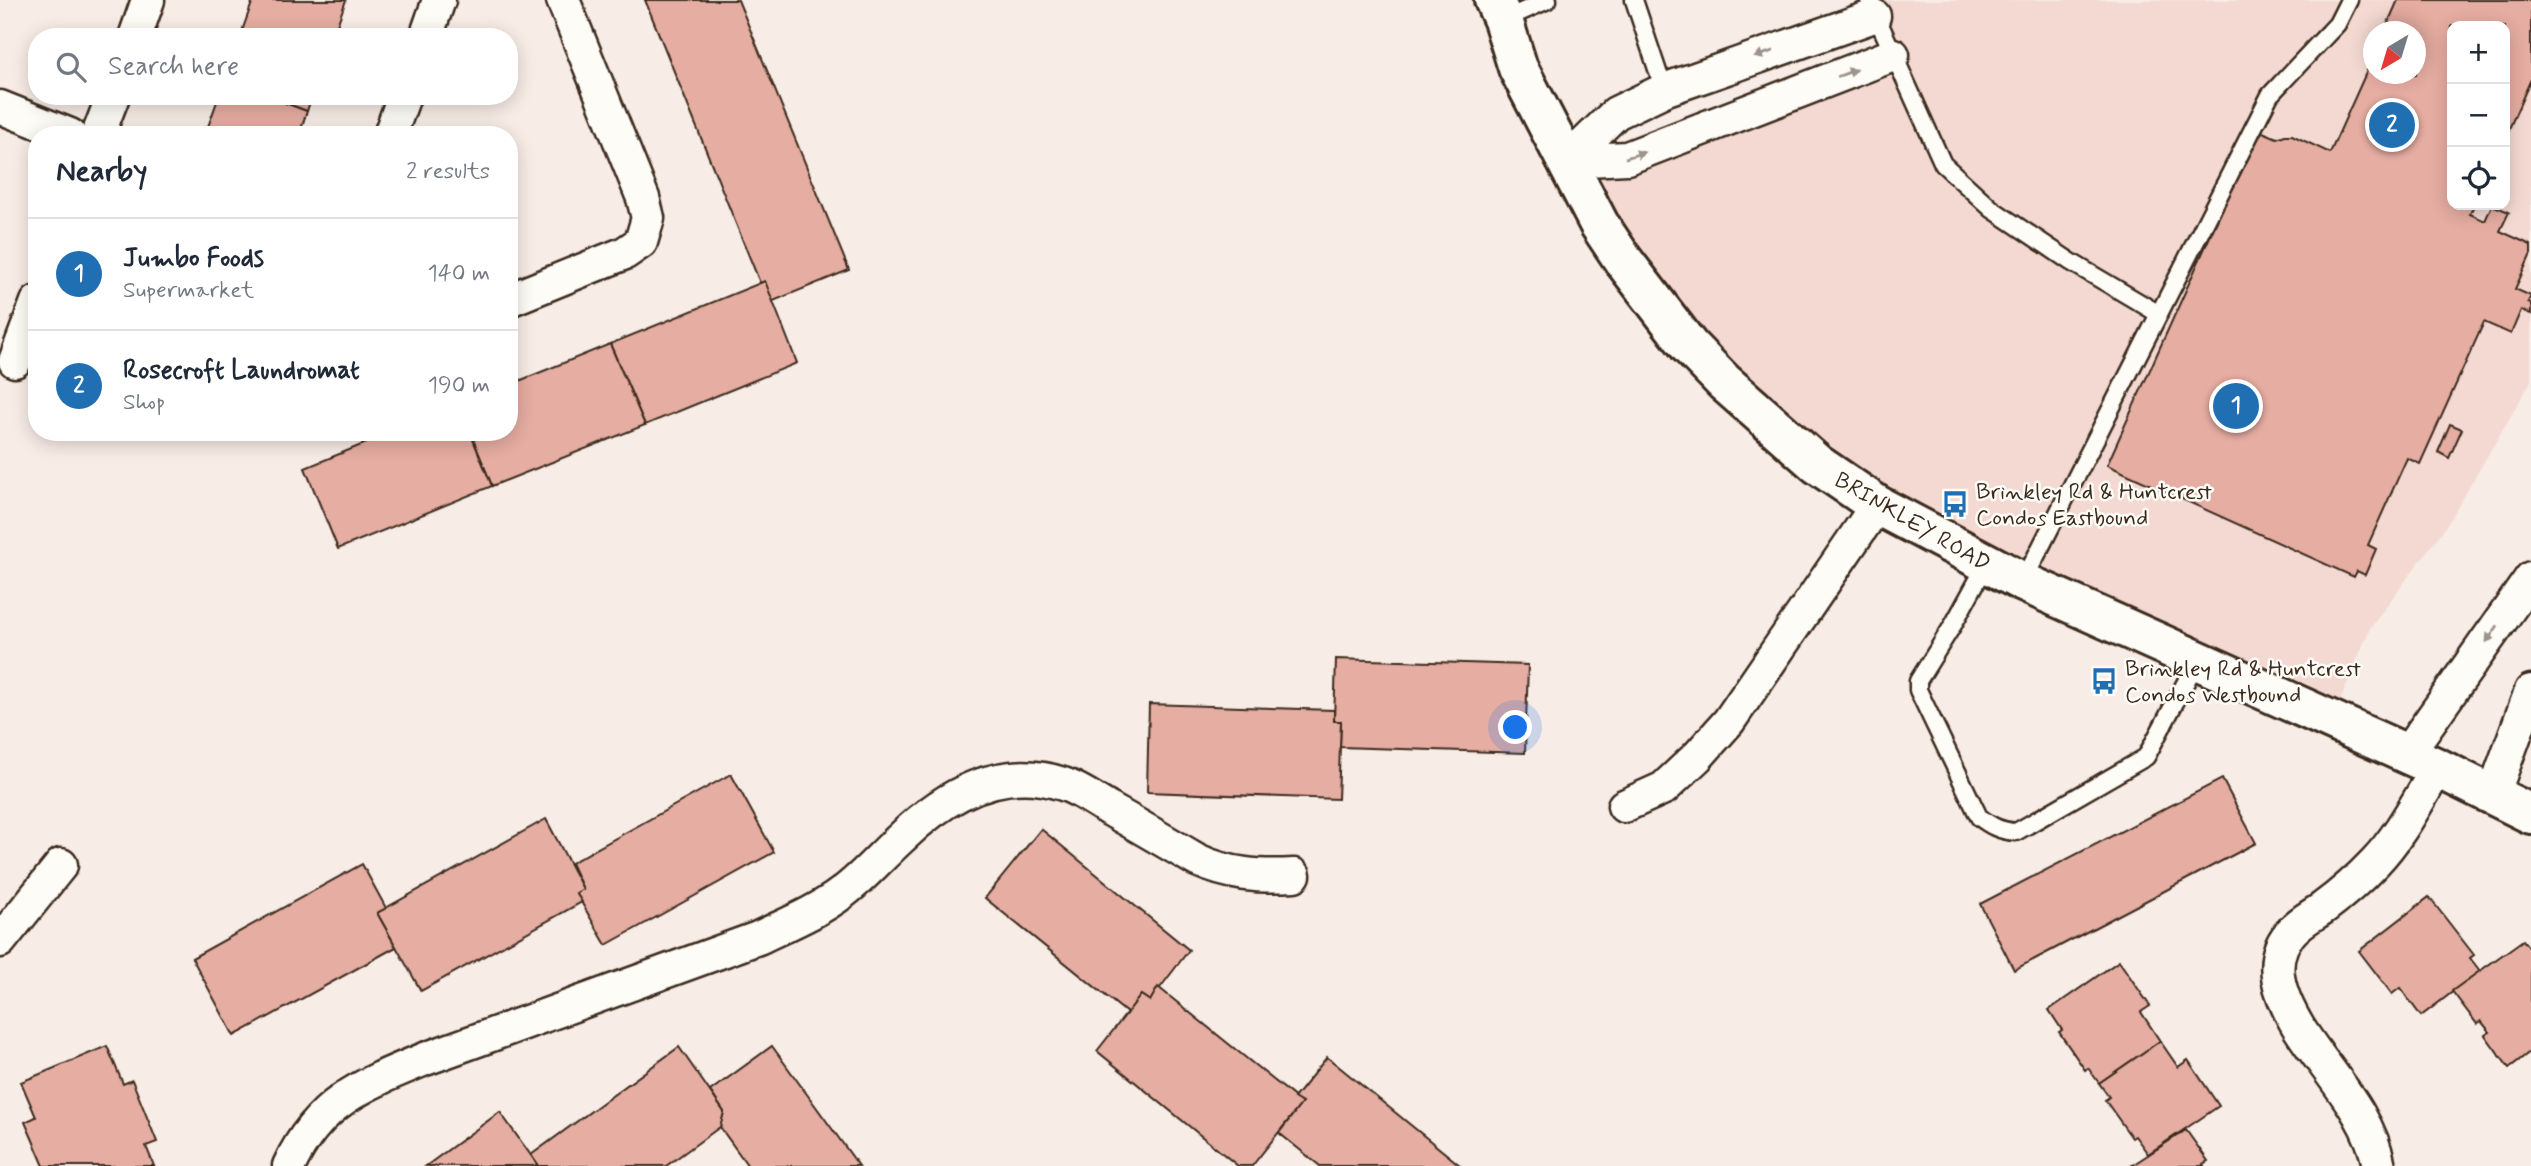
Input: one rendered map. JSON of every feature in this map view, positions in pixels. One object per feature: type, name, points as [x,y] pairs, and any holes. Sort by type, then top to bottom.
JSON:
[{"type":"main road","name":"BRINKLEY ROAD","points":[[1499,10],[1518,68],[1599,224],[1689,346],[1724,382],[1817,464],[1877,505],[1986,565],[2531,814]]},
{"type":"street","points":[[138,28],[148,0]]},
{"type":"street","points":[[429,28],[439,0]]},
{"type":"street","points":[[518,296],[625,253],[641,242],[648,218],[632,167],[563,0]]},
{"type":"street","points":[[1567,161],[1616,113],[1664,90],[1872,8]]},
{"type":"street","points":[[1567,161],[1627,158],[1893,55]]},
{"type":"street","points":[[101,126],[110,105]]},
{"type":"street","points":[[393,126],[401,105]]},
{"type":"street","points":[[0,107],[48,126]]},
{"type":"street","points":[[17,362],[28,329]]},
{"type":"street","points":[[1624,806],[1664,788],[1729,721],[1877,505]]},
{"type":"street","points":[[2379,1166],[2377,1152],[2361,1120],[2288,1009],[2278,982],[2280,949],[2295,927],[2351,885],[2392,841],[2422,762],[2531,579]]},
{"type":"street","points":[[2493,795],[2531,691]]},
{"type":"street","points":[[289,1166],[297,1148],[315,1122],[346,1096],[375,1079],[758,938],[811,912],[842,893],[902,836],[946,801],[970,788],[996,780],[1030,777],[1067,785],[1216,869],[1242,876],[1294,875]]},
{"type":"street","points":[[0,941],[61,865]]},
{"type":"lane","points":[[1499,10],[1548,0]]},
{"type":"lane","points":[[1634,0],[1664,90]]},
{"type":"lane","points":[[2023,582],[2270,95],[2337,24],[2350,0]]},
{"type":"lane","points":[[1872,8],[1943,164],[1992,209],[2071,262],[2159,314]]},
{"type":"lane","points":[[1986,565],[1918,681],[1918,690],[1979,817],[1991,826],[2016,832],[2146,757],[2197,661]]},
{"type":"shaded area","points":[[1869,0],[2531,0],[2531,381],[2449,522],[2370,628],[2332,721],[2023,582],[1724,382],[1567,161],[1893,55]]},
{"type":"building","points":[[253,0],[346,0],[336,28],[243,28]]},
{"type":"building","points":[[645,0],[738,0],[849,270],[771,302],[765,281],[760,283]]},
{"type":"building","points":[[2398,0],[2531,0],[2531,79],[2510,127],[2510,21],[2447,21],[2447,210],[2472,210],[2470,214],[2485,221],[2490,210],[2509,212],[2500,231],[2531,245],[2531,254],[2515,289],[2531,296],[2528,302],[2531,303],[2531,314],[2521,310],[2511,334],[2484,322],[2420,464],[2407,458],[2368,545],[2376,549],[2365,575],[2357,571],[2354,577],[2107,465],[2258,130],[2277,138],[2292,135],[2330,153],[2363,80],[2363,84],[2426,84],[2426,21],[2389,21]]},
{"type":"building","points":[[216,105],[291,105],[307,111],[302,126],[208,126]]},
{"type":"building","points":[[291,105],[309,105],[307,111]]},
{"type":"building","points":[[765,281],[797,363],[645,425],[610,344]]},
{"type":"building","points":[[610,344],[645,425],[492,486],[474,441],[518,441],[518,381]]},
{"type":"building","points":[[2450,424],[2462,429],[2449,458],[2438,452]]},
{"type":"building","points":[[371,441],[474,441],[492,486],[338,549],[305,468]]},
{"type":"building","points":[[1336,659],[1528,665],[1525,753],[1340,747],[1341,721],[1334,721]]},
{"type":"building","points":[[1149,704],[1334,710],[1334,721],[1341,721],[1338,799],[1147,792]]},
{"type":"building","points":[[731,774],[774,852],[606,945],[576,893],[583,889],[571,863]]},
{"type":"building","points":[[2222,779],[2256,843],[2014,970],[1980,904]]},
{"type":"building","points":[[546,819],[583,889],[576,893],[582,902],[421,991],[377,913]]},
{"type":"building","points":[[1041,829],[1189,950],[1150,1001],[1141,995],[1127,1013],[985,898]]},
{"type":"building","points":[[362,864],[386,908],[377,913],[396,947],[234,1036],[192,958]]},
{"type":"building","points":[[2429,897],[2474,955],[2470,958],[2480,971],[2421,1016],[2400,988],[2392,994],[2359,951]]},
{"type":"building","points":[[2523,940],[2531,950],[2531,1051],[2509,1068],[2485,1035],[2490,1032],[2481,1021],[2477,1024],[2452,991]]},
{"type":"building","points":[[2119,961],[2150,1006],[2141,1012],[2160,1041],[2099,1083],[2088,1068],[2085,1070],[2059,1032],[2062,1030],[2049,1010]]},
{"type":"building","points":[[1158,987],[1302,1103],[1252,1166],[1238,1166],[1097,1051],[1141,995],[1150,1001]]},
{"type":"building","points":[[2160,1041],[2178,1067],[2188,1060],[2219,1106],[2148,1154],[2135,1136],[2132,1138],[2105,1100],[2109,1097],[2099,1083]]},
{"type":"building","points":[[107,1046],[123,1084],[132,1080],[157,1142],[146,1146],[154,1166],[44,1166],[25,1122],[36,1117],[21,1082]]},
{"type":"building","points":[[772,1046],[859,1166],[748,1166],[720,1127],[724,1112],[710,1091]]},
{"type":"building","points":[[679,1047],[724,1112],[720,1127],[666,1166],[535,1166],[537,1164],[531,1155]]},
{"type":"building","points":[[1327,1057],[1461,1166],[1320,1166],[1279,1133],[1302,1103],[1294,1098]]},
{"type":"building","points":[[500,1112],[537,1164],[535,1166],[426,1166]]},
{"type":"building","points":[[2186,1130],[2208,1161],[2204,1166],[2131,1166]]},
{"type":"place","name":"Rosecroft Laundromat","points":[[2392,125]]},
{"type":"place","name":"Jumbo Foods","points":[[2236,406]]},
{"type":"place","name":"Brinkley Rd & Huntcrest Condos Eastbound","points":[[1955,504]]},
{"type":"place","name":"Brinkley Rd & Huntcrest Condos Westbound","points":[[2104,681]]}]
